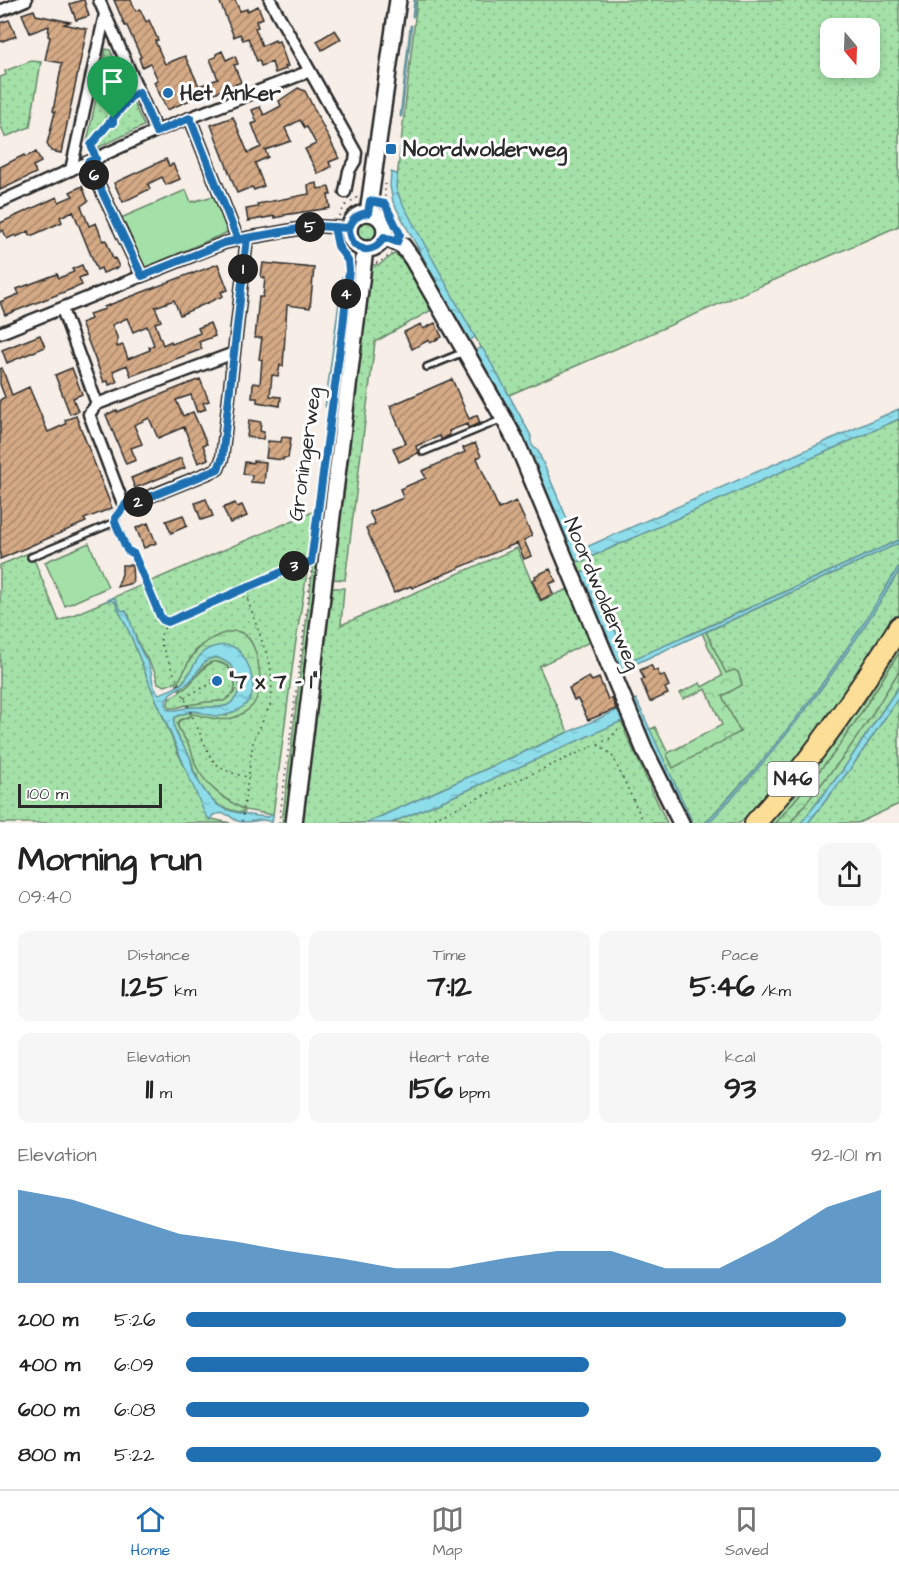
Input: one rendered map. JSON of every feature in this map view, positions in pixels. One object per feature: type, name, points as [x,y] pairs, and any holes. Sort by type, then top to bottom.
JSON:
[{"type":"highway","name":"N46","points":[[755,823],[828,734],[868,677],[899,627]]},
{"type":"main road","points":[[391,240],[365,249],[356,246],[349,233],[342,228],[358,216],[365,204],[398,0]]},
{"type":"main road","name":"Noordwolderweg","points":[[365,204],[384,224],[385,231],[391,240],[403,246],[413,260],[516,441],[645,751],[681,823]]},
{"type":"main road","name":"Groningerweg","points":[[294,823],[365,249]]},
{"type":"street","points":[[0,11],[26,0]]},
{"type":"street","points":[[99,0],[156,132]]},
{"type":"street","points":[[270,0],[356,153],[355,161],[348,171],[345,192]]},
{"type":"street","points":[[71,170],[105,14]]},
{"type":"street","points":[[0,202],[156,132],[310,71]]},
{"type":"street","points":[[190,118],[243,239],[234,353],[222,459],[218,469],[135,503],[126,504],[122,501],[89,414],[97,404],[234,353]]},
{"type":"street","points":[[92,160],[142,276]]},
{"type":"street","points":[[0,333],[224,243],[315,226],[342,228]]},
{"type":"street","points":[[62,309],[97,404]]},
{"type":"lane","points":[[427,367],[466,351]]},
{"type":"lane","points":[[423,452],[504,418]]},
{"type":"lane","points":[[126,504],[115,518],[115,522],[127,550]]},
{"type":"lane","points":[[31,557],[115,522]]},
{"type":"path","points":[[92,160],[91,145],[109,123],[113,123],[113,118],[131,97],[139,92]]},
{"type":"path","points":[[109,123],[108,118],[113,118]]},
{"type":"path","points":[[346,204],[340,212],[342,228],[338,246],[348,261],[346,292]]},
{"type":"path","points":[[365,204],[385,204],[400,234],[391,240]]},
{"type":"path","name":"Groningerweg","points":[[279,823],[327,450]]},
{"type":"path","points":[[127,550],[134,554],[160,616],[168,622]]},
{"type":"path","points":[[248,777],[228,772],[214,763],[160,638],[168,622],[298,565],[311,562]]},
{"type":"path","points":[[242,823],[254,739],[271,703],[272,681],[270,664],[248,601],[249,587]]},
{"type":"path","points":[[238,592],[248,601]]},
{"type":"path","points":[[184,697],[212,683]]},
{"type":"path","points":[[423,823],[609,739],[619,727],[632,720]]},
{"type":"path","points":[[597,744],[613,757],[644,823]]},
{"type":"green space","points":[[417,0],[899,0],[899,226],[509,395],[396,188]]},
{"type":"green space","points":[[106,49],[110,50],[144,126],[95,149],[87,143]]},
{"type":"green space","points":[[31,61],[41,62],[30,127],[5,137],[0,123],[0,77],[6,75],[5,71]]},
{"type":"green space","points":[[186,190],[191,202],[214,196],[228,232],[144,268],[121,218]]},
{"type":"green space","points":[[368,220],[377,223],[380,232],[377,241],[368,244],[359,241],[356,232],[359,223]]},
{"type":"green space","points":[[394,254],[409,261],[435,308],[375,342],[345,580],[332,579],[368,282],[372,265],[379,265]]},
{"type":"green space","points":[[351,263],[356,263],[355,298],[290,823],[282,823],[318,526],[349,304]]},
{"type":"green space","points":[[899,419],[899,540],[633,660],[627,658],[579,576],[574,561],[584,560]]},
{"type":"green space","points":[[317,510],[295,647],[273,815],[245,810],[244,814],[242,809],[216,792],[206,782],[196,766],[180,731],[178,721],[191,716],[189,712],[191,711],[193,714],[202,715],[259,691],[257,660],[249,638],[236,631],[209,640],[191,657],[178,681],[180,685],[177,686],[176,682],[165,686],[158,683],[155,672],[140,647],[129,615],[121,610],[114,597]]},
{"type":"green space","points":[[89,543],[108,587],[65,606],[45,562]]},
{"type":"green space","points":[[899,543],[899,566],[869,616],[799,715],[764,759],[705,823],[685,823],[643,731],[692,822],[649,730],[655,727],[668,753],[667,756],[740,732],[722,696],[742,685],[738,672],[734,670],[726,674],[706,632]]},
{"type":"green space","points":[[517,548],[540,601],[568,589],[590,642],[539,666],[568,732],[366,823],[299,823],[330,588],[344,588],[341,625]]},
{"type":"green space","points":[[31,552],[59,621],[106,601],[115,602],[178,753],[210,820],[230,823],[0,823],[0,565]]},
{"type":"green space","points":[[899,571],[899,615],[798,758],[740,823],[708,823],[762,764],[811,702],[834,671]]},
{"type":"green space","points":[[236,631],[244,634],[250,641],[257,658],[260,679],[257,698],[253,705],[239,715],[224,720],[192,714],[191,711],[227,716],[254,682],[210,648],[200,656],[180,685],[178,681],[201,646],[220,634]]},
{"type":"green space","points":[[706,632],[726,673],[734,670],[738,672],[742,685],[722,696],[740,732],[673,768],[668,753],[722,725],[706,689],[683,699],[680,693],[700,683],[702,687],[722,676],[702,633]]},
{"type":"green space","points":[[899,639],[899,653],[835,752],[776,823],[769,823],[841,734]]},
{"type":"green space","points":[[899,653],[899,671],[846,753],[790,823],[776,823],[835,752]]},
{"type":"green space","points":[[216,657],[230,664],[236,672],[239,688],[236,698],[225,706],[189,707],[188,705],[224,701],[234,693],[235,682],[231,670],[218,662],[209,663],[194,680],[182,690],[181,688],[191,680],[206,660]]},
{"type":"green space","points":[[214,661],[225,665],[232,672],[235,681],[234,693],[224,701],[170,708],[169,698],[180,692],[179,689],[187,687],[205,667]]},
{"type":"green space","points":[[899,671],[899,686],[842,771],[801,823],[790,823],[846,753]]},
{"type":"green space","points":[[899,697],[899,804],[858,823],[808,823],[851,768]]},
{"type":"green space","points":[[189,712],[191,716],[180,720],[177,724],[188,743],[197,768],[217,792],[243,809],[242,813],[221,807],[210,798],[199,783],[191,759],[173,725],[175,717]]},
{"type":"green space","points":[[621,721],[667,823],[391,823],[468,790]]},
{"type":"water","points":[[391,172],[397,174],[396,188],[400,199],[475,337],[469,341],[393,202],[390,186]]},
{"type":"water","points":[[480,348],[483,349],[497,373],[531,436],[532,445],[538,451],[580,549],[899,409],[899,419],[584,560],[575,562],[523,434],[477,353]]},
{"type":"water","points":[[899,540],[899,543],[626,670],[619,668],[579,576],[586,571],[590,572],[627,658],[631,660]]},
{"type":"water","points":[[899,566],[899,571],[858,637],[814,699],[741,788],[708,823],[705,823],[760,763],[810,700],[856,635]]},
{"type":"water","points":[[114,597],[121,610],[126,611],[159,694],[182,683],[199,656],[208,649],[220,645],[231,646],[243,656],[249,667],[253,684],[250,700],[234,712],[222,716],[195,711],[186,713],[175,717],[174,727],[190,757],[194,773],[211,799],[219,806],[236,812],[269,817],[273,815],[272,823],[262,820],[239,822],[224,814],[213,815],[210,820],[205,814],[131,636],[115,602],[106,601]],"holes":[[[216,657],[228,663],[236,673],[240,690],[232,702],[220,707],[167,709],[166,702],[173,691],[189,682],[203,664]]]},
{"type":"water","points":[[899,686],[899,697],[851,768],[808,823],[801,823],[842,771]]},
{"type":"water","points":[[636,699],[692,821],[689,821],[644,733],[631,701]]},
{"type":"water","points":[[620,709],[624,720],[391,823],[366,823]]},
{"type":"building","points":[[84,0],[89,16],[76,20],[70,4]]},
{"type":"building","points":[[114,0],[131,0],[136,11],[140,9],[146,22],[149,20],[165,64],[185,56],[199,86],[218,79],[210,59],[222,51],[226,60],[235,56],[238,64],[234,65],[241,82],[212,94],[211,91],[167,110],[154,82],[158,80],[150,63],[142,67],[139,58],[141,57]]},
{"type":"building","points":[[219,0],[235,0],[240,11],[247,9],[247,11],[258,6],[263,18],[256,21],[258,27],[255,28],[262,46],[275,40],[279,41],[288,66],[285,67],[286,69],[275,73],[272,62],[261,66],[248,38],[243,40],[240,34],[234,37]]},
{"type":"building","points":[[34,10],[36,15],[70,22],[64,24],[87,29],[61,153],[51,151],[47,144],[55,112],[53,111],[62,63],[45,60],[50,37],[48,36],[49,26],[30,33],[22,14]]},
{"type":"building","points":[[9,20],[16,36],[0,42],[0,23]]},
{"type":"building","points":[[335,30],[341,39],[322,50],[317,41]]},
{"type":"building","points":[[298,88],[305,91],[339,158],[329,162],[331,167],[318,174],[305,149],[316,144],[307,127],[305,128],[300,120],[285,128],[291,141],[265,150],[268,157],[255,163],[264,186],[254,190],[252,187],[237,193],[211,125],[233,117],[248,153],[261,147],[252,124],[257,122],[252,110],[260,107],[264,115],[281,106],[279,101]]},
{"type":"building","points":[[36,152],[41,162],[33,166],[36,173],[0,190],[0,167],[24,155],[25,157]]},
{"type":"building","points":[[166,159],[169,166],[173,164],[180,179],[166,185],[162,177],[148,184],[150,189],[123,202],[114,183]]},
{"type":"building","points":[[317,183],[318,189],[329,187],[330,208],[248,221],[246,209],[258,207],[257,204],[309,194],[308,185]]},
{"type":"building","points":[[82,186],[88,201],[81,206],[89,226],[96,223],[103,241],[106,240],[113,259],[115,258],[119,267],[103,273],[101,268],[97,270],[73,211],[60,217],[62,222],[33,235],[30,235],[29,231],[7,239],[3,230],[0,232],[0,223],[57,197],[59,202],[73,196],[70,192]]},
{"type":"building","points":[[263,263],[314,268],[310,308],[287,305],[283,366],[280,365],[278,376],[272,375],[270,396],[281,397],[280,406],[257,402],[257,398],[252,398],[253,383],[260,384],[262,360],[259,359],[262,338],[255,338],[259,297],[263,297],[265,278],[261,277]]},
{"type":"building","points":[[218,264],[228,290],[221,292],[223,296],[180,315],[174,300],[155,307],[161,321],[155,323],[163,345],[171,341],[172,344],[200,333],[198,328],[210,323],[215,336],[199,342],[202,349],[131,376],[127,365],[113,371],[117,382],[109,385],[108,381],[104,382],[81,323],[91,319],[89,314],[105,309],[104,307]],"holes":[[[127,318],[133,332],[147,326],[154,345],[149,347],[150,350],[128,359],[123,345],[117,347],[117,337],[112,325]]]},
{"type":"building","points":[[82,265],[86,275],[79,278],[82,285],[5,315],[0,302],[19,294],[17,289],[57,274],[59,278],[74,272],[72,269]]},
{"type":"building","points":[[435,323],[442,337],[430,343],[429,340],[412,349],[404,332],[421,324],[423,329]]},
{"type":"building","points":[[40,335],[45,347],[7,363],[2,350]]},
{"type":"building","points":[[2,368],[12,395],[29,387],[48,432],[66,424],[65,420],[76,416],[112,508],[84,519],[86,522],[0,559],[0,400],[5,397],[0,384],[0,369]]},
{"type":"building","points":[[72,368],[82,394],[73,398],[78,411],[70,414],[55,375]]},
{"type":"building","points":[[200,379],[209,401],[203,403],[206,409],[197,412],[191,395],[176,400],[183,416],[193,412],[207,444],[203,445],[208,459],[198,463],[184,427],[158,438],[149,418],[134,425],[142,444],[131,448],[136,460],[126,464],[106,415]]},
{"type":"building","points":[[452,379],[469,419],[477,415],[480,423],[468,428],[467,424],[449,431],[450,435],[443,439],[440,436],[416,446],[418,453],[399,462],[393,448],[406,443],[390,406]]},
{"type":"building","points":[[249,420],[261,422],[260,431],[264,432],[263,439],[247,437]]},
{"type":"building","points":[[282,437],[291,438],[288,458],[283,458],[283,460],[266,458],[268,441],[281,442]]},
{"type":"building","points":[[475,443],[481,456],[477,458],[499,509],[516,501],[532,536],[524,540],[531,556],[524,559],[517,543],[412,588],[411,586],[394,593],[366,528],[375,524],[369,512],[403,498],[400,489],[426,478],[422,471],[465,452],[463,448]]},
{"type":"building","points":[[181,458],[185,468],[135,488],[131,478]]},
{"type":"building","points":[[253,461],[266,462],[264,483],[251,482],[252,475],[243,474],[245,462],[253,463]]},
{"type":"building","points":[[206,499],[213,516],[201,520],[195,503]]},
{"type":"building","points":[[235,503],[237,507],[242,505],[247,516],[230,523],[223,508]]},
{"type":"building","points":[[183,515],[187,526],[171,533],[166,521]]},
{"type":"building","points":[[148,523],[156,543],[144,548],[136,528]]},
{"type":"building","points":[[122,565],[132,565],[133,583],[117,587],[122,574]]},
{"type":"building","points":[[550,569],[556,581],[549,584],[553,594],[541,600],[532,580],[536,578],[535,576]]},
{"type":"building","points":[[651,665],[660,676],[664,675],[669,686],[665,688],[668,694],[650,702],[641,680],[644,679],[640,670]]},
{"type":"building","points":[[589,677],[592,681],[599,678],[608,699],[612,698],[616,709],[588,720],[580,703],[577,699],[574,700],[569,688]]},
{"type":"waterway","points":[[413,16],[415,0]]},
{"type":"waterway","points":[[401,116],[411,26]]},
{"type":"waterway","points":[[326,406],[343,277]]},
{"type":"place","name":"Het Anker","points":[[168,93]]},
{"type":"place","name":"Noordwolderweg","points":[[391,149]]},
{"type":"place","name":"\"7 x 7 - 1\"","points":[[217,681]]},
{"type":"route","points":[[113,118],[113,123],[109,123],[91,145],[96,159],[88,162],[142,276],[224,243],[238,240],[247,238],[315,226],[349,228],[354,219],[368,213],[370,201],[385,204],[400,234],[397,242],[384,237],[376,247],[365,249],[352,242],[349,228],[334,227],[334,232],[338,246],[348,261],[349,270],[311,562],[298,565],[168,622],[160,616],[134,554],[127,550],[115,518],[126,504],[135,503],[218,469],[222,459],[247,238],[238,240],[190,118],[156,132],[139,92],[131,97],[113,118]]}]
